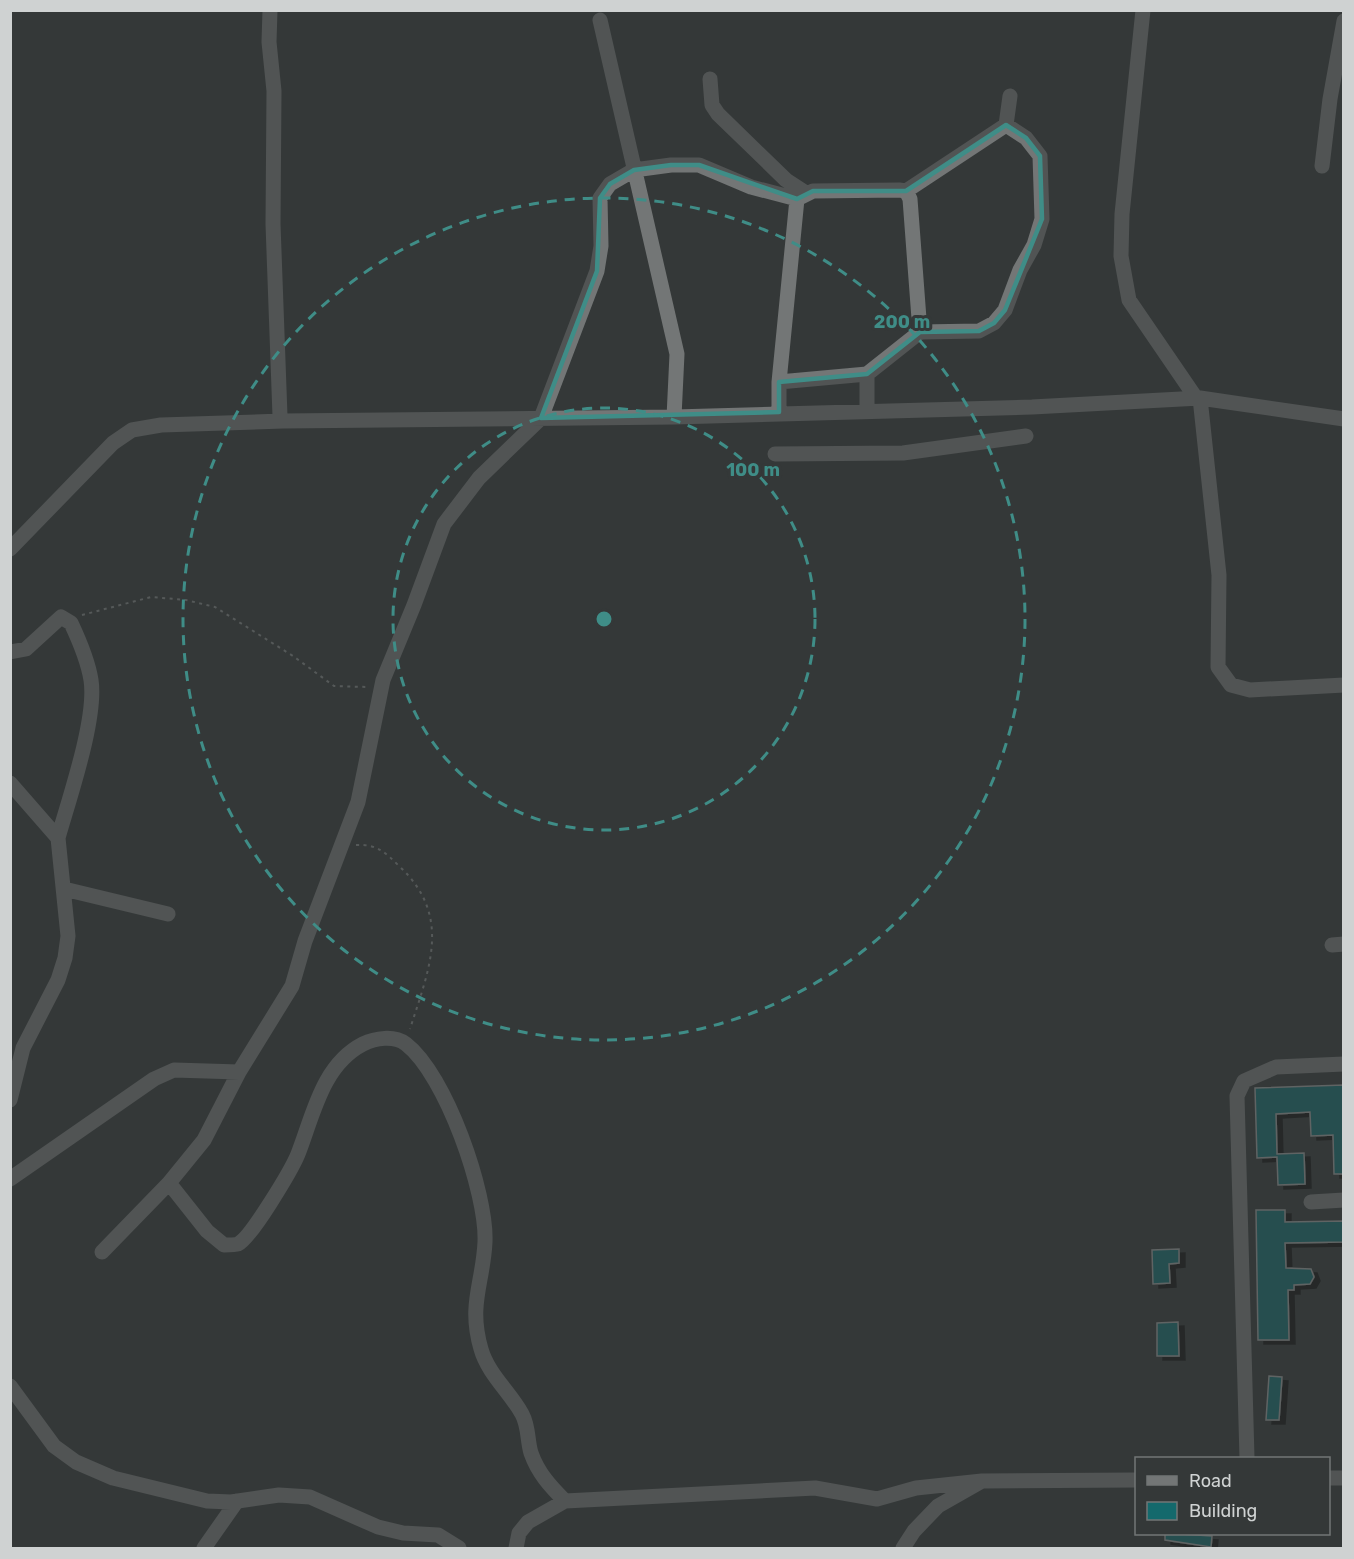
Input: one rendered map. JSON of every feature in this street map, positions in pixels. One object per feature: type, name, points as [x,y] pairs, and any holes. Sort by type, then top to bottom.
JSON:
[{"type":"street","points":[[270,10],[269,42],[274,91],[273,224],[280,416],[283,421]]},
{"type":"street","points":[[1143,10],[1122,214],[1121,256],[1129,300],[1198,398],[1219,575],[1218,667],[1231,684],[1250,690],[1344,685]]},
{"type":"street","points":[[600,20],[677,354],[674,417]]},
{"type":"street","points":[[1322,166],[1330,99],[1344,21]]},
{"type":"street","points":[[710,79],[712,105],[718,114],[801,196],[779,382],[779,412]]},
{"type":"street","points":[[102,1252],[169,1183],[204,1140],[239,1072],[292,986],[305,941],[360,790],[383,680],[444,524],[479,478],[541,418],[597,272],[601,246],[600,198],[610,184],[634,170],[671,165],[699,165],[751,187],[801,196],[813,191],[906,191],[1006,125],[1010,96]]},
{"type":"street","points":[[779,382],[867,374],[920,332],[979,331],[994,323],[1005,310],[1016,279],[1034,245],[1042,219],[1040,156],[1026,138],[1006,125]]},
{"type":"street","points":[[906,191],[910,199],[920,332]]},
{"type":"street","points":[[867,374],[867,411]]},
{"type":"street","points":[[10,549],[113,443],[132,430],[161,425],[283,421],[674,417],[779,412],[1032,407],[1198,398],[1344,419]]},
{"type":"street","points":[[775,454],[903,453],[1026,436]]},
{"type":"street","points":[[10,652],[26,649],[57,618],[69,619],[88,667],[91,696],[86,735],[58,838],[68,936],[66,958],[58,980],[23,1048],[12,1080],[10,1100]]},
{"type":"street","points":[[10,783],[58,838]]},
{"type":"street","points":[[64,889],[168,914]]},
{"type":"street","points":[[169,1183],[207,1231],[224,1245],[238,1244],[250,1233],[281,1185],[297,1156],[316,1099],[345,1058],[361,1045],[373,1040],[385,1038],[405,1043],[445,1097],[481,1201],[485,1242],[474,1321],[482,1352],[522,1414],[528,1428],[531,1452],[545,1481],[565,1501]]},
{"type":"street","points":[[1247,1457],[1237,1096],[1244,1081],[1276,1067],[1344,1064]]},
{"type":"street","points":[[10,1179],[154,1079],[174,1070],[239,1072]]},
{"type":"street","points":[[1311,1202],[1344,1200]]},
{"type":"street","points":[[10,1386],[54,1446],[76,1462],[113,1478],[207,1502],[237,1501],[279,1495],[310,1497],[378,1527],[403,1533],[438,1535],[459,1548]]},
{"type":"street","points":[[516,1548],[519,1533],[528,1522],[565,1501],[814,1488],[877,1499],[916,1488],[982,1481],[1135,1480]]},
{"type":"street","points":[[890,1548],[914,1531],[938,1506],[982,1481]]},
{"type":"street","points":[[204,1548],[237,1501]]},
{"type":"street","points":[[903,1548],[914,1531]]},
{"type":"path","points":[[69,619],[98,609],[151,597],[186,600],[215,607],[293,656],[334,686],[364,688],[383,680]]},
{"type":"path","points":[[341,846],[369,845],[383,850],[411,877],[428,907],[433,934],[432,957],[405,1043]]},
{"type":"highlighted area","points":[[1006,125],[1026,138],[1040,156],[1042,219],[1005,310],[994,323],[979,331],[920,332],[867,374],[779,382],[779,412],[541,418],[597,271],[600,198],[610,184],[634,170],[671,165],[699,165],[797,199],[813,191],[906,191]]},
{"type":"building","points":[[1344,1085],[1344,1174],[1334,1174],[1333,1135],[1311,1136],[1310,1112],[1276,1114],[1277,1154],[1304,1153],[1305,1184],[1278,1185],[1277,1157],[1257,1158],[1255,1088]]},
{"type":"building","points":[[1256,1210],[1285,1210],[1285,1222],[1344,1221],[1344,1242],[1285,1243],[1286,1268],[1311,1269],[1314,1277],[1310,1284],[1294,1285],[1294,1290],[1288,1290],[1289,1340],[1258,1340]]},
{"type":"building","points":[[1179,1249],[1179,1263],[1169,1264],[1170,1283],[1153,1284],[1152,1250]]},
{"type":"building","points":[[1178,1322],[1179,1356],[1157,1356],[1157,1323]]},
{"type":"building","points":[[1269,1376],[1282,1377],[1279,1420],[1266,1420]]},
{"type":"building","points":[[1165,1535],[1212,1536],[1211,1547],[1165,1540]]}]
